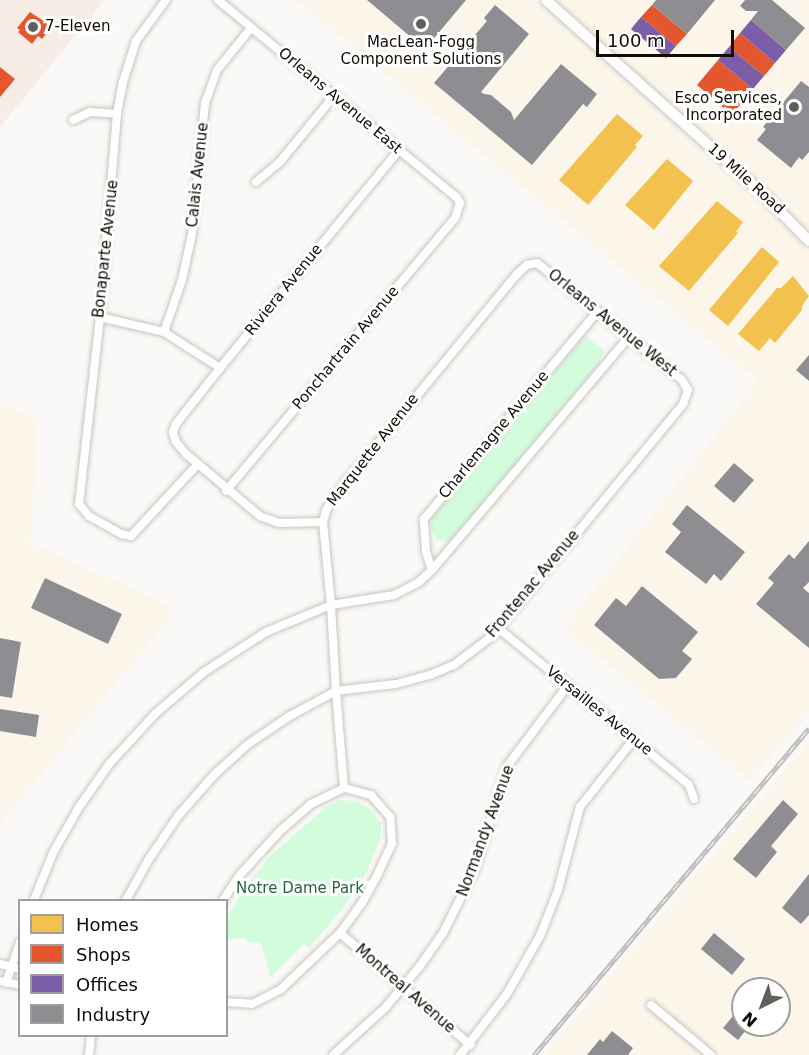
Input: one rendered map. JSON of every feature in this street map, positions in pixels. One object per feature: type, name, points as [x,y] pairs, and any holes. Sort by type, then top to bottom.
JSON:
[{"type":"street","name":"Bonaparte Avenue","points":[[166,0],[136,41],[123,82],[117,114],[100,317],[79,499],[81,509],[122,534],[131,536],[197,465]]},
{"type":"street","name":"Orleans Avenue East","points":[[218,0],[458,198],[460,203]]},
{"type":"street","name":"19 Mile Road","points":[[546,0],[778,208],[809,240]]},
{"type":"street","name":"Calais Avenue","points":[[164,332],[182,280],[192,234],[205,103],[218,70],[251,28]]},
{"type":"street","points":[[256,182],[279,163],[334,96]]},
{"type":"street","points":[[73,120],[90,112],[117,114]]},
{"type":"street","name":"Riviera Avenue","points":[[197,465],[180,448],[173,432],[176,424],[399,150]]},
{"type":"street","name":"Ponchartrain Avenue","points":[[226,491],[455,218],[460,203]]},
{"type":"street","name":"Orleans Avenue West","points":[[532,262],[543,266],[598,311],[682,380],[688,390]]},
{"type":"street","name":"Marquette Avenue","points":[[344,788],[323,522],[334,497],[517,274],[532,262]]},
{"type":"street","name":"Charlemagne Avenue","points":[[432,570],[426,551],[424,519],[598,311]]},
{"type":"street","points":[[100,317],[164,332],[220,368]]},
{"type":"street","points":[[34,899],[53,853],[79,807],[110,762],[156,713],[204,672],[244,645],[289,621],[331,605],[394,595],[419,582],[432,570],[629,337]]},
{"type":"street","name":"Frontenac Avenue","points":[[127,899],[149,859],[178,816],[214,774],[248,745],[288,717],[336,692],[396,684],[437,672],[454,665],[478,648],[498,628],[683,404],[688,390]]},
{"type":"street","points":[[197,465],[252,511],[270,520],[291,524],[323,522]]},
{"type":"street","name":"Versailles Avenue","points":[[498,628],[689,785],[694,799]]},
{"type":"street","name":"Normandy Avenue","points":[[333,1055],[357,1036],[403,988],[443,933],[459,905],[484,843],[508,765],[568,685]]},
{"type":"street","points":[[460,1055],[470,1045],[507,994],[540,936],[558,890],[580,807],[634,739]]},
{"type":"street","points":[[224,899],[239,876],[280,831],[311,804],[344,788],[364,792],[377,800],[390,817],[393,834],[390,850],[362,903],[340,933],[297,974],[264,1000],[241,1005],[228,1002]]},
{"type":"street","name":"Montreal Avenue","points":[[340,933],[470,1045]]},
{"type":"street","points":[[3,982],[15,968],[18,952]]},
{"type":"street","points":[[0,964],[15,968]]},
{"type":"street","points":[[3,982],[18,985]]},
{"type":"street","points":[[651,1005],[711,1055]]},
{"type":"street","points":[[89,1055],[92,1037]]},
{"type":"shaded area","points":[[0,0],[105,0],[0,127]]},
{"type":"shaded area","points":[[296,0],[534,0],[756,199],[809,251],[809,712],[750,781],[564,628],[758,381]]},
{"type":"shaded area","points":[[556,0],[809,0],[809,229],[766,187]]},
{"type":"shaded area","points":[[0,405],[39,418],[30,543],[177,609],[0,824]]},
{"type":"shaded area","points":[[809,742],[809,1055],[544,1055],[709,859]]},
{"type":"green space","points":[[584,337],[588,337],[604,350],[600,362],[454,540],[446,542],[437,539],[431,530],[432,518]]},
{"type":"green space","name":"Notre Dame Park","points":[[341,800],[356,801],[370,809],[381,823],[381,838],[366,873],[344,907],[309,948],[304,944],[270,978],[261,942],[250,943],[244,938],[228,940],[228,915],[243,890],[270,856],[327,806]]},
{"type":"building: Homes","points":[[617,114],[643,136],[635,145],[637,147],[588,205],[559,180]]},
{"type":"building: Homes","points":[[667,159],[693,181],[654,230],[625,205]]},
{"type":"building: Homes","points":[[717,201],[743,222],[736,232],[738,233],[689,291],[659,266]]},
{"type":"building: Homes","points":[[762,247],[779,262],[728,326],[709,310]]},
{"type":"building: Homes","points":[[793,276],[809,296],[802,310],[775,343],[770,338],[759,351],[738,334],[777,288],[781,288]]},
{"type":"building: Shops","points":[[652,5],[687,34],[676,46],[641,17]]},
{"type":"building: Shops","name":"7-Eleven","points":[[30,12],[48,24],[46,26],[50,29],[42,39],[38,36],[32,44],[18,32],[20,30],[17,28]]},
{"type":"building: Shops","points":[[740,33],[775,63],[764,76],[729,47]]},
{"type":"building: Shops","points":[[718,60],[753,89],[732,115],[697,85]]},
{"type":"building: Shops","points":[[0,67],[15,79],[0,97]]},
{"type":"building: Offices","points":[[641,17],[676,46],[666,58],[631,29]]},
{"type":"building: Offices","points":[[751,20],[786,50],[775,63],[740,33]]},
{"type":"building: Offices","points":[[729,47],[764,76],[753,89],[718,60]]},
{"type":"building: Industry","name":"MacLean-Fogg Component Solutions","points":[[367,0],[466,0],[425,49]]},
{"type":"building: Industry","points":[[656,0],[715,0],[687,34],[652,5]]},
{"type":"building: Industry","points":[[745,0],[772,0],[805,28],[786,50],[751,20],[758,11],[746,11],[740,6]]},
{"type":"building: Industry","points":[[495,5],[529,34],[481,92],[491,95],[511,112],[514,120],[561,64],[597,94],[587,107],[583,104],[532,165],[434,83],[487,21],[484,18]]},
{"type":"building: Industry","name":"Esco Services, Incorporated","points":[[801,81],[809,87],[809,152],[802,160],[799,157],[791,168],[757,140],[766,129],[763,127]]},
{"type":"building: Industry","points":[[809,355],[809,381],[796,370]]},
{"type":"building: Industry","points":[[734,463],[754,480],[734,503],[714,486]]},
{"type":"building: Industry","points":[[687,505],[745,552],[721,581],[714,574],[706,584],[665,552],[681,532],[672,524]]},
{"type":"building: Industry","points":[[809,541],[809,582],[803,588],[809,593],[809,648],[756,604],[774,583],[768,578],[789,554],[794,559]]},
{"type":"building: Industry","points":[[45,578],[122,614],[108,644],[31,608]]},
{"type":"building: Industry","points":[[642,586],[698,632],[682,651],[692,659],[676,678],[659,679],[594,625],[616,598],[626,606]]},
{"type":"building: Industry","points":[[0,638],[21,642],[12,698],[0,696]]},
{"type":"building: Industry","points":[[0,709],[39,715],[36,737],[0,731]]},
{"type":"building: Industry","points":[[783,800],[798,814],[771,846],[777,852],[756,878],[733,859]]},
{"type":"building: Industry","points":[[809,874],[809,915],[801,924],[782,908]]},
{"type":"building: Industry","points":[[714,933],[745,959],[732,975],[701,949]]},
{"type":"building: Industry","points":[[731,1018],[731,1034],[723,1028]]},
{"type":"building: Industry","points":[[612,1031],[633,1048],[628,1055],[587,1055],[600,1039],[603,1042]]},
{"type":"railway","points":[[534,1055],[809,728]]},
{"type":"place","name":"MacLean-Fogg Component Solutions","points":[[421,24]]},
{"type":"place","name":"7-Eleven","points":[[33,27]]},
{"type":"place","name":"Esco Services, Incorporated","points":[[794,107]]}]
